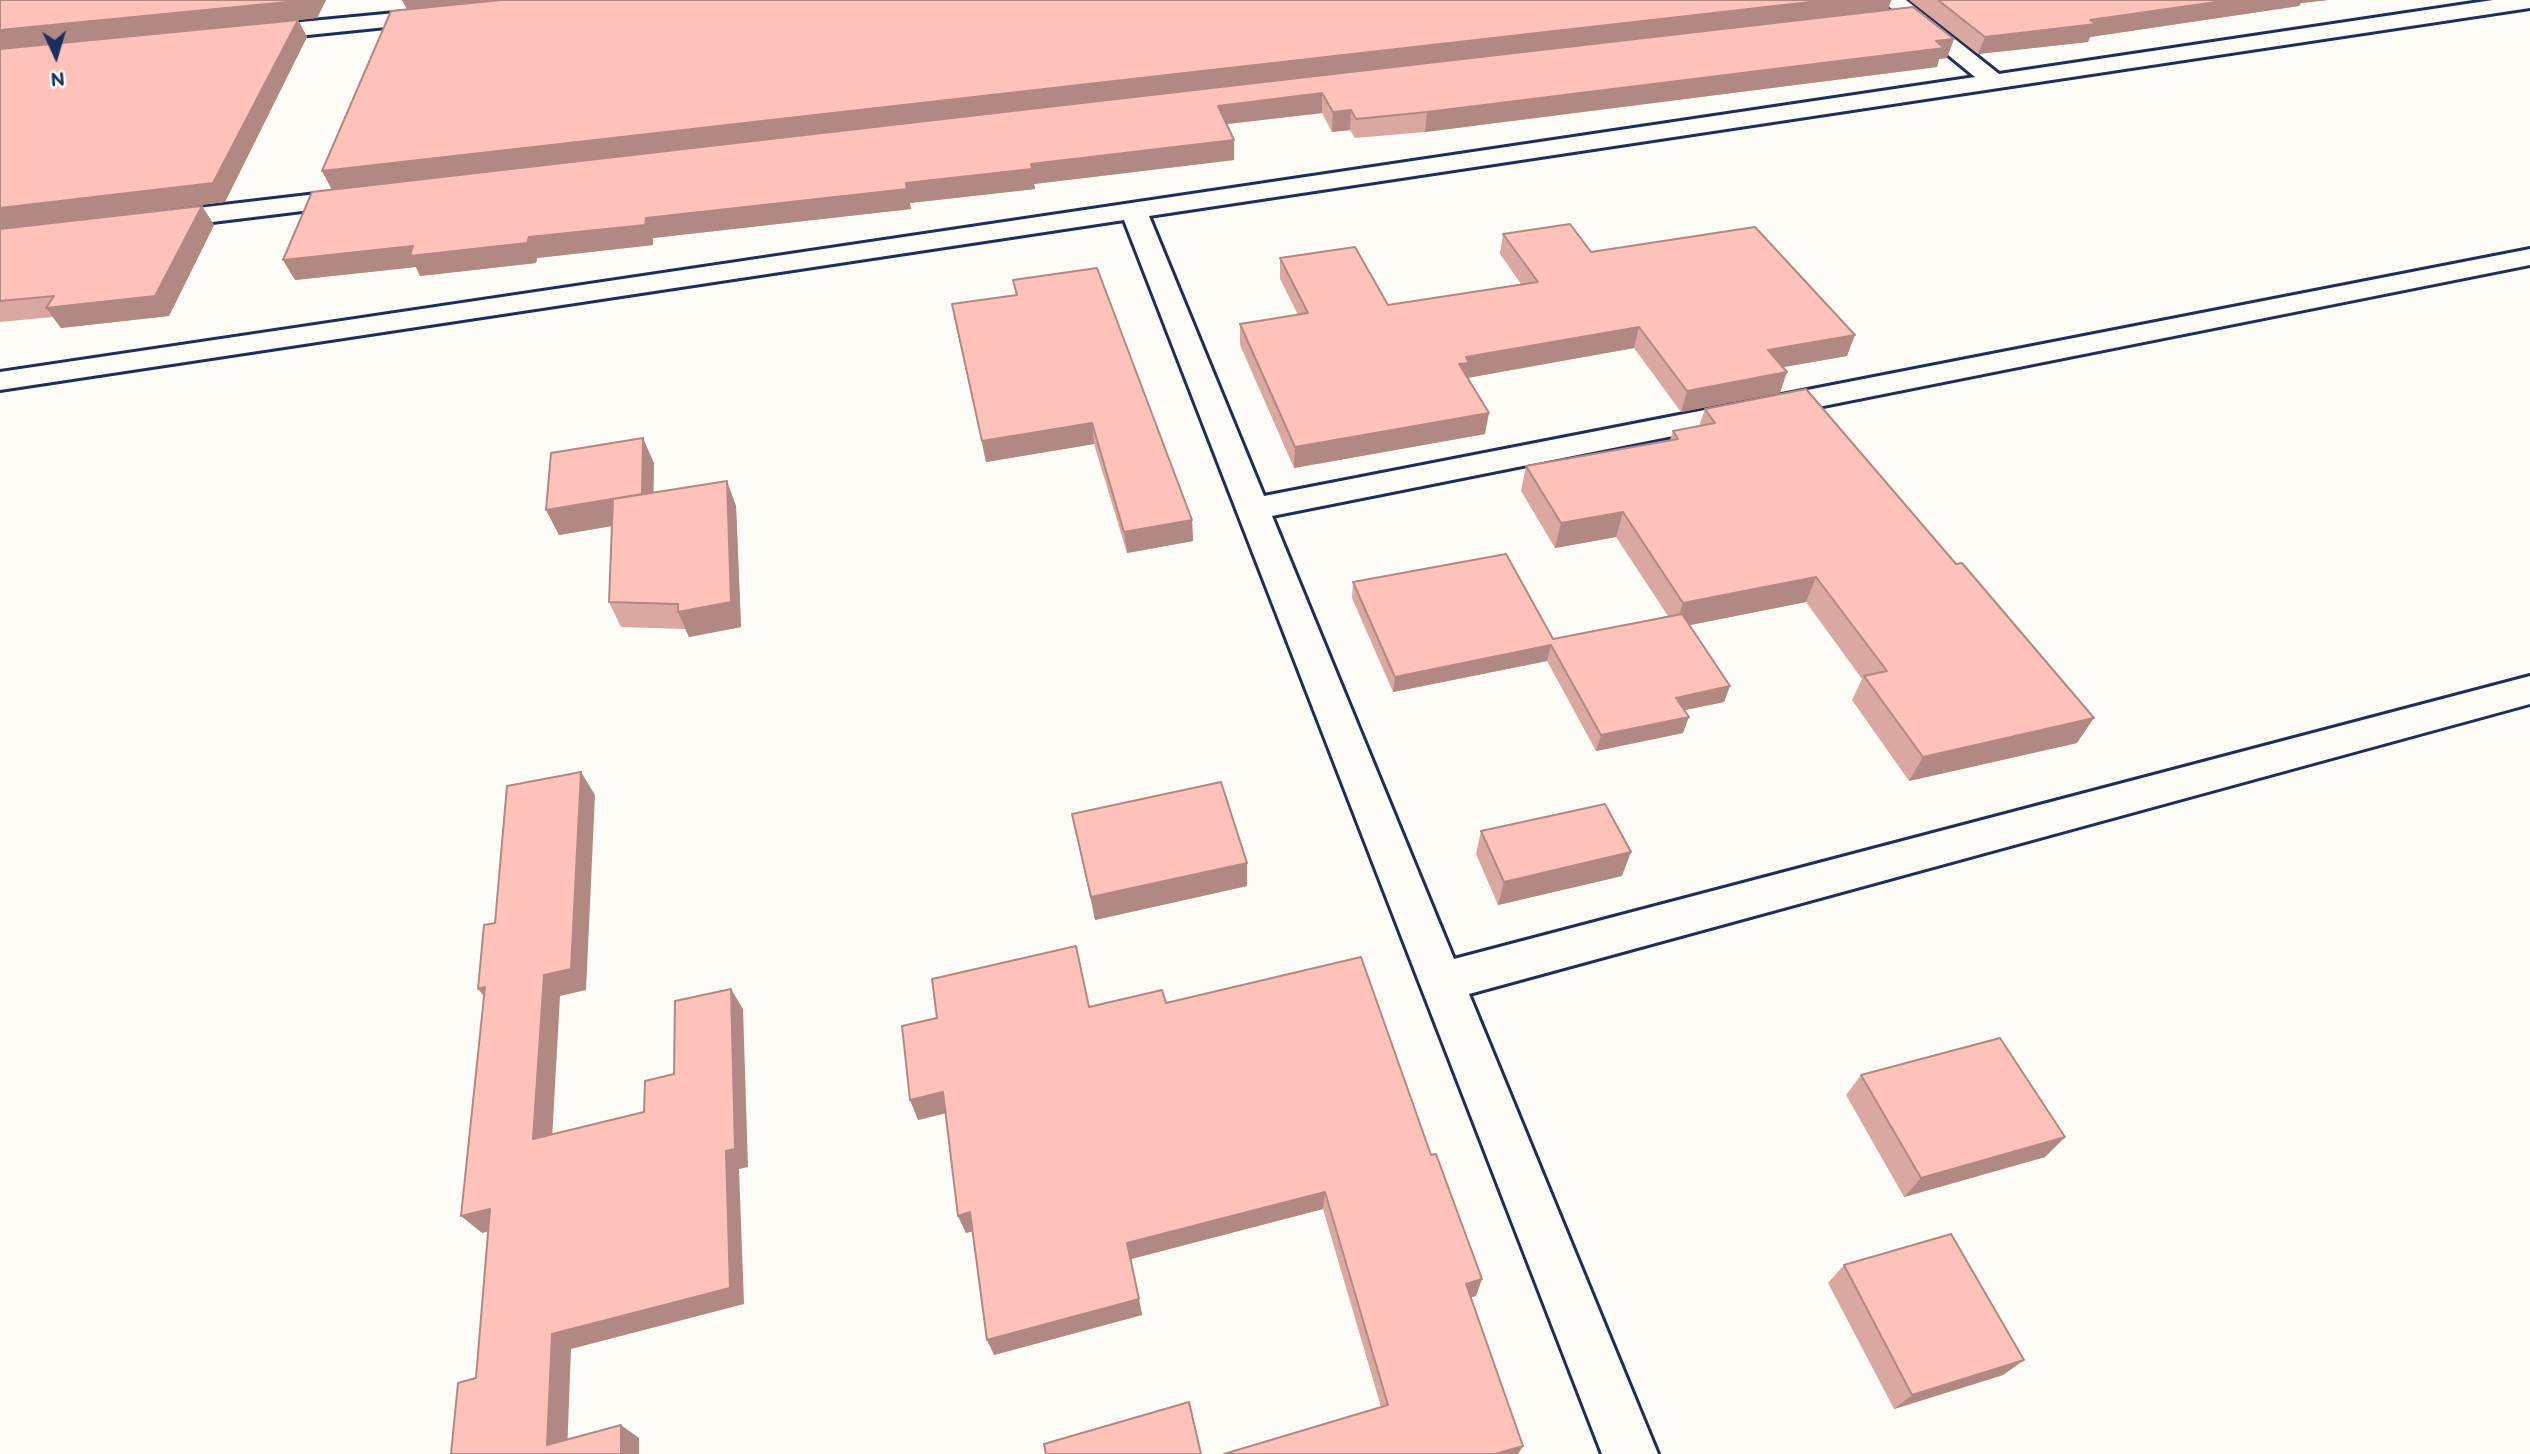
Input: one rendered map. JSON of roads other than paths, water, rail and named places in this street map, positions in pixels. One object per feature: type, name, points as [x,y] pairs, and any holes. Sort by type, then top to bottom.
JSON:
[{"type":"street","points":[[0,381],[2530,1]]},
{"type":"street","points":[[1888,10],[1912,16],[1994,82]]},
{"type":"street","points":[[222,36],[459,13]]},
{"type":"street","points":[[125,225],[388,194]]},
{"type":"street","points":[[1134,212],[1630,1454]]},
{"type":"street","points":[[1252,509],[2530,257]]},
{"type":"street","points":[[1442,982],[2530,690]]}]
